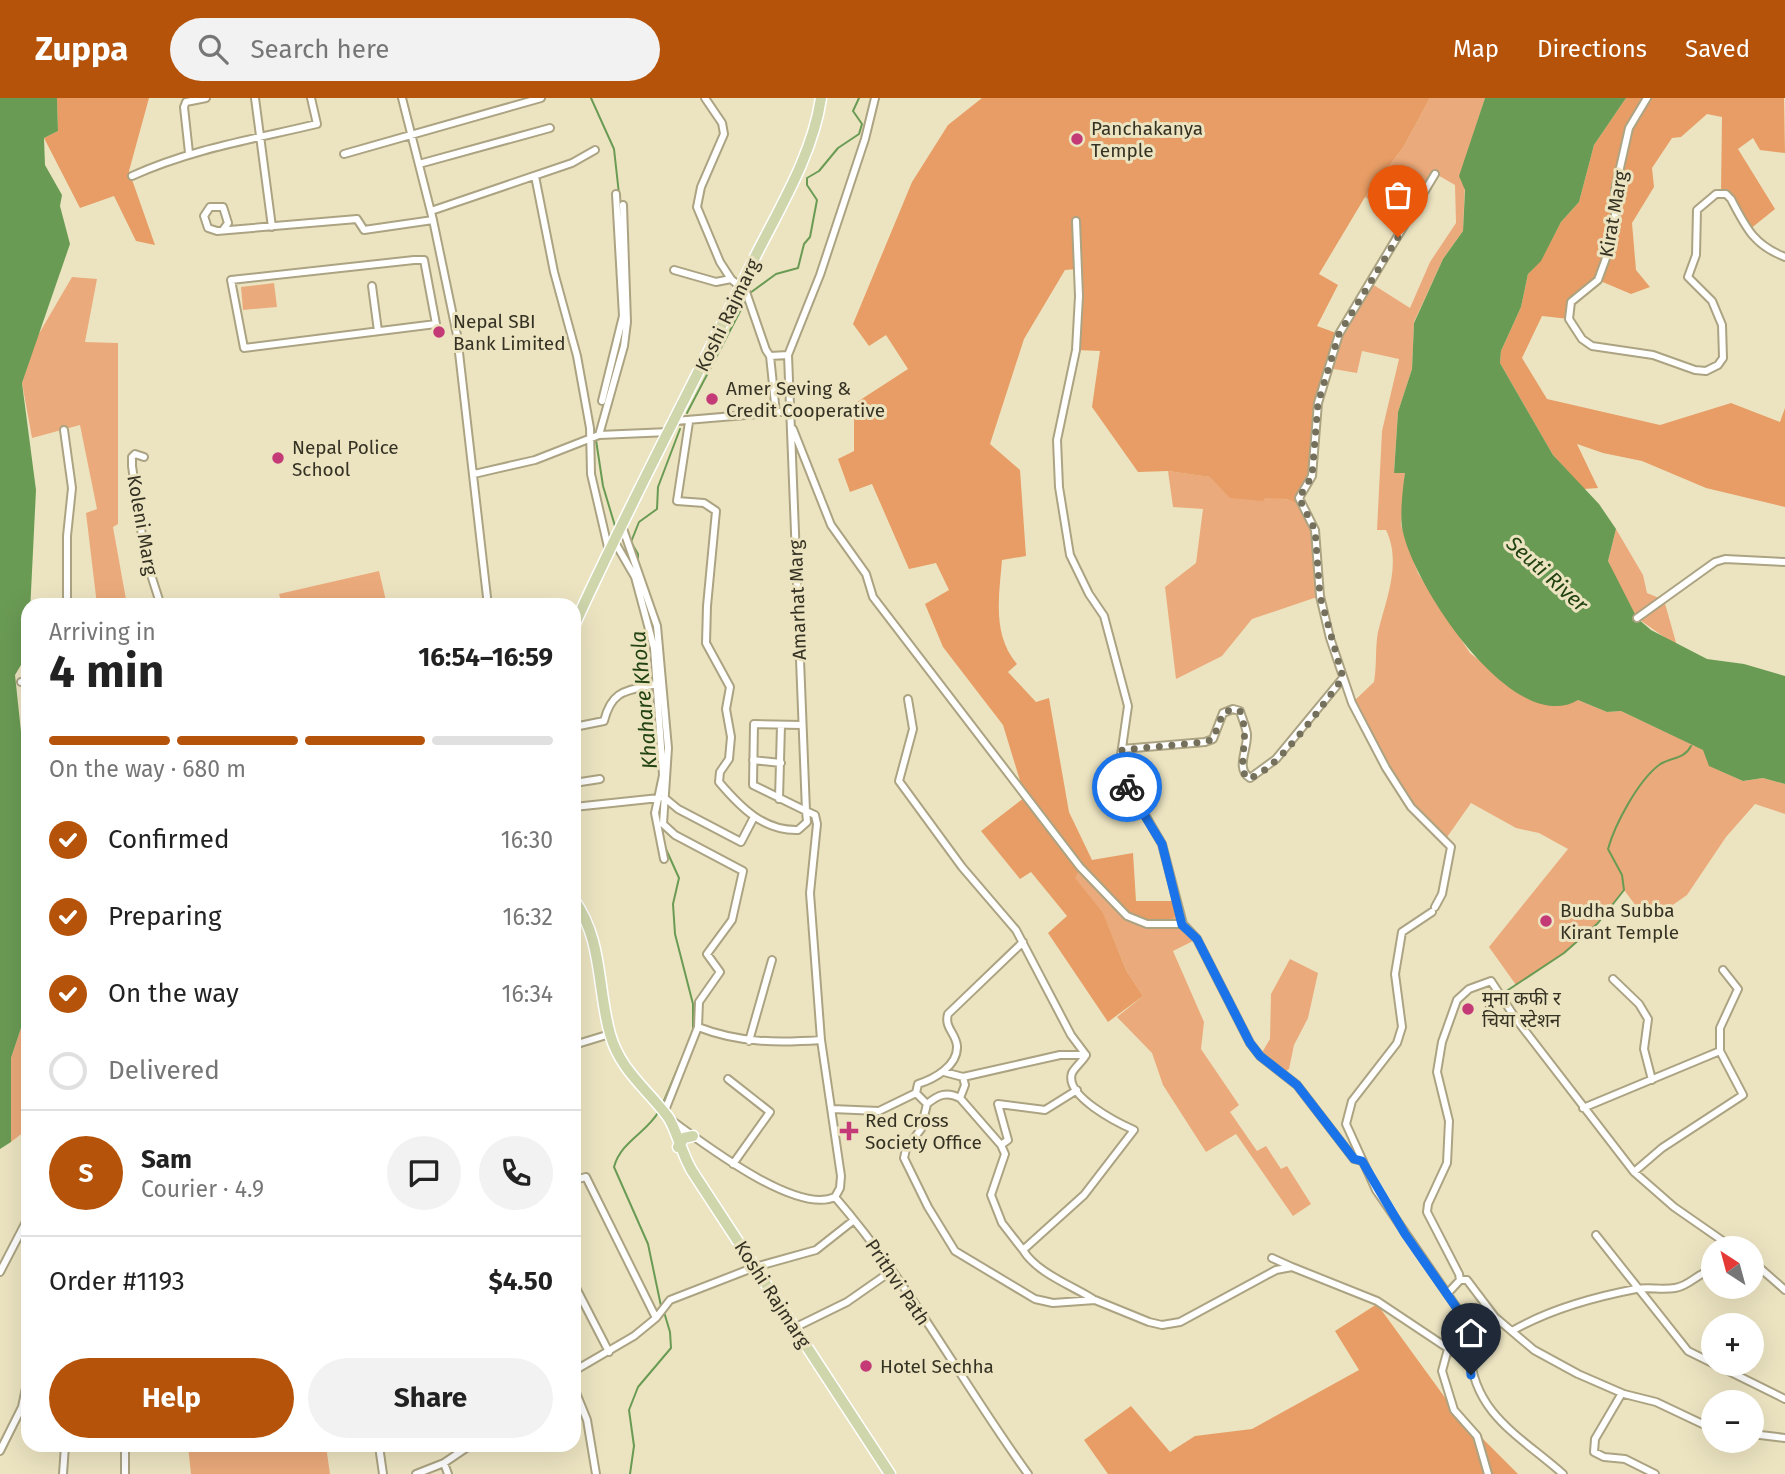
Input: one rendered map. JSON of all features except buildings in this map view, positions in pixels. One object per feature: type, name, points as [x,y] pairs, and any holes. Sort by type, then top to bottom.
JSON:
[{"type":"main road","name":"Koshi Rajmarg","points":[[612,541],[674,421],[746,293],[803,156],[816,122],[821,98]]},
{"type":"main road","points":[[581,610],[612,541]]},
{"type":"main road","name":"Koshi Rajmarg","points":[[581,912],[590,927],[610,1034],[622,1063],[663,1112],[678,1147],[890,1474]]},
{"type":"main road","points":[[678,1147],[684,1138],[693,1136]]},
{"type":"street","points":[[189,153],[184,123],[187,100],[206,98]]},
{"type":"street","points":[[255,98],[272,227]]},
{"type":"street","points":[[132,176],[189,153],[239,144],[260,136],[317,124],[312,98]]},
{"type":"street","points":[[402,98],[448,289],[474,474],[487,598]]},
{"type":"street","points":[[344,154],[412,136],[516,102],[541,98]]},
{"type":"street","points":[[705,98],[722,122],[723,134],[701,187],[697,207],[730,279],[746,293],[770,356],[776,413]]},
{"type":"street","name":"Amarhat Marg","points":[[835,1197],[840,1188],[841,1176],[821,1040],[810,894],[817,824],[815,814],[806,811],[788,355],[820,275],[865,139],[875,98]]},
{"type":"street","name":"Kirat Marg","points":[[1647,98],[1629,128],[1615,190],[1615,216],[1609,250],[1598,280],[1571,302],[1568,311],[1574,330],[1592,346],[1653,355],[1695,370],[1706,371],[1718,365],[1725,350],[1719,313],[1688,277],[1696,255],[1697,210],[1721,192],[1731,199],[1758,244],[1785,257]]},
{"type":"street","points":[[419,164],[550,128]]},
{"type":"street","points":[[431,211],[572,163],[595,150]]},
{"type":"street","points":[[1436,174],[1339,334],[1318,403],[1312,476],[1299,498],[1315,530],[1320,596],[1343,678],[1385,768],[1411,807],[1451,847],[1442,894],[1434,909],[1402,932],[1395,974],[1402,1027],[1397,1043],[1352,1101],[1347,1112],[1349,1136],[1400,1226],[1479,1340],[1469,1353],[1471,1375],[1485,1405],[1563,1474]]},
{"type":"street","points":[[535,176],[554,272],[577,356],[594,437]]},
{"type":"street","points":[[601,401],[622,332],[616,194]]},
{"type":"street","points":[[623,205],[628,290],[622,332],[594,437],[591,474],[612,541],[629,561],[643,600],[654,648],[663,764],[663,824],[675,835],[743,871],[732,920],[707,954],[720,972],[699,1002],[698,1027],[663,1112],[733,1164],[761,1180],[802,1196],[827,1201],[835,1197]]},
{"type":"street","points":[[223,230],[228,223],[227,211],[223,207],[210,207],[204,216],[212,231],[357,219],[364,230],[433,220]]},
{"type":"street","points":[[1076,221],[1079,309],[1076,349],[1057,440],[1059,486],[1070,555],[1089,594],[1104,616],[1128,706],[1122,750],[1122,775],[1162,844],[1182,925],[1197,939],[1215,979],[1260,1056],[1297,1085],[1346,1151],[1354,1159],[1362,1161]]},
{"type":"street","points":[[424,260],[432,292],[436,324],[244,348],[231,281],[424,260]]},
{"type":"street","points":[[674,270],[716,282],[730,279]]},
{"type":"street","points":[[372,286],[379,331]]},
{"type":"street","points":[[432,292],[448,289]]},
{"type":"street","points":[[770,356],[788,355]]},
{"type":"street","points":[[674,421],[689,422],[792,411]]},
{"type":"street","points":[[689,422],[677,501],[704,503],[716,511],[706,643],[730,687],[726,709],[731,737],[729,759],[720,772],[719,782],[754,817],[768,827],[799,830],[807,821],[806,811],[753,785],[754,724],[802,724]]},
{"type":"street","points":[[791,424],[831,524],[866,574],[873,597],[1018,788],[1080,867],[1127,916],[1147,923],[1182,925]]},
{"type":"street","points":[[64,430],[72,488],[67,536],[67,598]]},
{"type":"street","points":[[474,474],[535,460],[594,437],[669,432]]},
{"type":"street","name":"Koleni Marg","points":[[144,457],[135,454],[132,457],[132,466],[145,556],[158,598]]},
{"type":"street","points":[[621,526],[657,625],[668,748],[657,836],[664,859]]},
{"type":"street","points":[[1637,618],[1715,562],[1725,559],[1785,562]]},
{"type":"street","points":[[1122,750],[1205,742],[1213,739],[1223,713],[1233,709],[1240,711],[1247,735],[1242,762],[1243,771],[1250,778],[1276,759],[1343,678]]},
{"type":"street","points":[[581,726],[604,721],[608,703],[617,694],[656,684]]},
{"type":"street","points":[[908,699],[913,729],[899,772],[899,781],[956,859],[1023,942],[1071,1035],[1086,1055]]},
{"type":"street","points":[[779,799],[781,725]]},
{"type":"street","points":[[753,760],[780,763]]},
{"type":"street","points":[[581,782],[600,779]]},
{"type":"street","points":[[581,806],[661,798],[741,842],[754,817]]},
{"type":"street","points":[[916,1093],[918,1084],[944,1072],[957,1046],[946,1021],[948,1014],[1023,942]]},
{"type":"street","points":[[748,1041],[772,960]]},
{"type":"street","points":[[1634,1172],[1662,1148],[1743,1095],[1720,1051],[1720,1028],[1738,989],[1723,970]]},
{"type":"street","points":[[1613,979],[1639,1004],[1648,1019],[1644,1049],[1652,1080]]},
{"type":"street","points":[[1460,1280],[1427,1212],[1447,1163],[1448,1150],[1449,1121],[1437,1072],[1449,1019],[1461,994],[1491,981],[1583,1108],[1634,1172],[1675,1207],[1716,1236]]},
{"type":"street","points":[[698,1027],[748,1041],[775,1044],[821,1040]]},
{"type":"street","points":[[581,1043],[610,1034]]},
{"type":"street","points":[[1583,1108],[1720,1051]]},
{"type":"street","points":[[944,1072],[963,1077],[1060,1055],[1086,1055]]},
{"type":"street","points":[[1023,1250],[1084,1195],[1134,1130],[1113,1121],[1091,1106],[1077,1090],[1072,1077],[1073,1070],[1086,1055]]},
{"type":"street","points":[[960,1098],[965,1085],[963,1077]]},
{"type":"street","points":[[728,1079],[770,1112],[733,1164]]},
{"type":"street","points":[[1001,1145],[1007,1140],[1007,1131],[998,1104],[1045,1110],[1077,1090]]},
{"type":"street","points":[[832,1109],[879,1111],[916,1093]]},
{"type":"street","points":[[916,1093],[926,1104]]},
{"type":"street","points":[[1095,1300],[1053,1303],[1035,1299],[954,1251],[904,1158],[906,1149],[921,1129],[926,1104],[938,1096],[951,1094],[960,1098],[1001,1145],[1005,1154],[991,1195],[1002,1223],[1028,1258],[1095,1300],[1162,1325],[1180,1322],[1276,1270],[1292,1267]]},
{"type":"street","points":[[581,1176],[586,1177],[657,1316]]},
{"type":"street","name":"Prithvi Path","points":[[835,1197],[890,1272],[1026,1474]]},
{"type":"street","points":[[581,1367],[609,1352],[657,1316],[664,1306],[678,1296],[755,1267],[816,1250],[854,1220]]},
{"type":"street","points":[[0,1272],[21,1232]]},
{"type":"street","points":[[1596,1235],[1688,1351],[1785,1399]]},
{"type":"street","points":[[1272,1258],[1377,1301],[1448,1349],[1460,1354],[1469,1353]]},
{"type":"street","points":[[794,1328],[847,1302],[890,1272]]},
{"type":"street","points":[[1764,1272],[1785,1290]]},
{"type":"street","points":[[1512,1331],[1538,1316],[1558,1309],[1638,1289],[1677,1288],[1692,1282],[1701,1274]]},
{"type":"street","points":[[1448,1293],[1460,1280],[1467,1280],[1495,1317],[1534,1350],[1622,1393],[1656,1402],[1701,1423]]},
{"type":"street","points":[[581,1298],[609,1352]]},
{"type":"street","points":[[1474,1333],[1495,1317]]},
{"type":"street","points":[[1448,1349],[1442,1371],[1454,1410],[1477,1436],[1488,1474]]},
{"type":"street","points":[[1622,1393],[1595,1439],[1594,1452],[1604,1457],[1625,1459],[1655,1474]]},
{"type":"street","points":[[581,1405],[587,1420],[596,1474]]},
{"type":"street","points":[[0,1451],[21,1409]]},
{"type":"street","points":[[1764,1435],[1785,1438]]},
{"type":"street","points":[[63,1474],[65,1452]]},
{"type":"street","points":[[125,1452],[125,1474]]},
{"type":"street","points":[[380,1452],[383,1474]]},
{"type":"street","points":[[416,1474],[444,1463],[461,1452]]},
{"type":"street","points":[[444,1463],[448,1474]]},
{"type":"shaded area","points":[[57,98],[149,98],[129,171],[155,245],[136,241],[114,196],[80,208],[44,138],[58,131]]},
{"type":"shaded area","points":[[982,98],[1430,98],[1403,148],[1365,197],[1319,274],[1338,285],[1317,326],[1339,334],[1318,403],[1312,476],[1303,490],[1301,505],[1287,499],[1265,498],[1263,501],[1230,498],[1210,477],[1168,471],[1138,472],[1092,407],[1100,351],[1076,350],[1078,269],[1065,270],[1024,339],[990,444],[1020,470],[1026,556],[1002,560],[1000,588],[1000,628],[1009,652],[1017,664],[1008,672],[1036,702],[1049,698],[1069,812],[1092,860],[1133,853],[1136,901],[1175,901],[1178,913],[1165,925],[1150,923],[1127,913],[1108,898],[1080,868],[1075,878],[1103,913],[1126,970],[1143,996],[1108,1022],[1048,933],[1067,916],[1031,872],[1020,879],[981,831],[1025,797],[1003,725],[943,647],[925,604],[949,590],[936,563],[909,569],[872,484],[850,492],[838,459],[854,451],[854,404],[908,369],[886,335],[869,346],[853,324],[912,182],[948,125]]},
{"type":"shaded area","points":[[1430,98],[1485,98],[1466,157],[1463,231],[1443,259],[1414,322],[1412,369],[1398,412],[1394,472],[1405,472],[1401,525],[1418,573],[1470,653],[1523,695],[1578,700],[1607,712],[1621,711],[1704,750],[1710,766],[1743,781],[1763,778],[1785,784],[1785,814],[1755,804],[1726,837],[1687,895],[1660,914],[1639,910],[1624,890],[1598,923],[1564,953],[1516,985],[1489,947],[1568,849],[1539,833],[1516,828],[1471,803],[1445,840],[1411,807],[1352,703],[1374,682],[1378,632],[1393,568],[1391,543],[1386,530],[1377,530],[1382,431],[1399,359],[1362,351],[1357,373],[1328,368],[1339,334],[1369,282],[1410,308],[1430,262],[1456,223],[1455,185],[1436,174],[1407,223],[1365,197],[1403,148]]},
{"type":"shaded area","points":[[1626,98],[1784,98],[1785,153],[1760,150],[1753,138],[1738,149],[1775,209],[1749,230],[1731,199],[1721,192],[1722,117],[1707,114],[1681,137],[1672,138],[1652,168],[1654,187],[1632,223],[1636,270],[1650,287],[1631,294],[1598,280],[1571,302],[1569,319],[1542,316],[1522,358],[1547,399],[1660,425],[1731,403],[1780,422],[1785,408],[1785,507],[1706,488],[1642,461],[1603,453],[1577,444],[1598,488],[1584,489],[1553,455],[1500,363],[1501,351],[1521,307],[1528,274],[1541,260],[1561,222],[1579,202],[1594,145]]},
{"type":"shaded area","points":[[72,277],[97,279],[85,342],[118,343],[118,524],[113,527],[126,598],[96,598],[86,513],[97,509],[80,425],[32,438],[22,383],[37,337]]},
{"type":"shaded area","points":[[274,283],[277,307],[243,310],[241,287]]},
{"type":"shaded area","points":[[1168,471],[1211,477],[1231,498],[1279,498],[1297,504],[1312,525],[1318,555],[1320,596],[1252,619],[1222,656],[1176,679],[1165,587],[1196,563],[1203,509],[1173,507]]},
{"type":"shaded area","points":[[1616,529],[1643,575],[1647,593],[1664,600],[1677,646],[1637,618],[1621,590],[1608,561]]},
{"type":"shaded area","points":[[379,571],[385,598],[280,598],[279,594]]},
{"type":"shaded area","points":[[1080,867],[1112,901],[1178,913],[1197,939],[1173,951],[1204,1022],[1201,1049],[1239,1105],[1230,1112],[1257,1151],[1266,1146],[1281,1169],[1287,1166],[1311,1204],[1293,1216],[1236,1134],[1206,1152],[1163,1085],[1152,1053],[1117,1017],[1143,996],[1126,970],[1103,914],[1074,878]]},
{"type":"shaded area","points":[[1290,959],[1318,973],[1308,1018],[1294,1045],[1289,1069],[1284,1073],[1260,1056],[1270,1039],[1271,994]]},
{"type":"shaded area","points":[[21,1028],[21,1134],[11,1142],[11,1058]]},
{"type":"shaded area","points":[[1377,1304],[1454,1410],[1518,1474],[1108,1474],[1084,1440],[1131,1406],[1170,1452],[1195,1436],[1252,1429],[1359,1370],[1335,1331]]},
{"type":"shaded area","points":[[189,1452],[327,1452],[330,1474],[191,1474]]},
{"type":"water","points":[[0,98],[57,98],[58,131],[44,138],[45,165],[62,195],[60,206],[70,244],[22,383],[36,490],[31,598],[21,598],[21,665],[15,675],[21,732],[21,1028],[11,1058],[11,1142],[0,1149]]},
{"type":"water","name":"Seuti River","points":[[1485,98],[1626,98],[1594,145],[1579,202],[1561,222],[1541,261],[1528,274],[1521,307],[1501,351],[1500,363],[1553,455],[1599,504],[1616,529],[1608,561],[1637,618],[1651,630],[1707,659],[1744,664],[1785,676],[1785,784],[1763,778],[1743,781],[1709,766],[1703,750],[1621,711],[1607,712],[1578,700],[1552,706],[1524,697],[1496,677],[1469,648],[1444,616],[1409,552],[1401,521],[1405,473],[1394,473],[1398,412],[1412,369],[1414,323],[1443,259],[1463,231],[1465,190],[1459,176]]},
{"type":"waterway","name":"Khahare Khola","points":[[591,98],[614,149],[620,203]]},
{"type":"waterway","points":[[750,293],[776,274],[798,268],[804,244],[810,237],[817,200],[807,185],[807,178],[819,171],[838,148],[859,134],[862,124],[853,111],[859,98]]},
{"type":"waterway","points":[[687,413],[747,298]]},
{"type":"waterway","name":"Khahare Khola","points":[[616,364],[623,328]]},
{"type":"waterway","name":"Khahare Khola","points":[[596,434],[609,389]]},
{"type":"waterway","points":[[638,564],[638,554],[631,542],[639,522],[657,509],[658,487],[680,429]]},
{"type":"waterway","name":"Khahare Khola","points":[[596,440],[603,486],[615,526]]},
{"type":"waterway","name":"Khahare Khola","points":[[651,619],[653,634]]},
{"type":"waterway","points":[[1505,992],[1564,953],[1598,923],[1624,890],[1622,875],[1608,849],[1616,828],[1635,792],[1651,772],[1663,762],[1685,754],[1691,746]]},
{"type":"waterway","name":"Khahare Khola","points":[[659,818],[661,803]]},
{"type":"waterway","name":"Khahare Khola","points":[[665,847],[679,878],[673,904],[675,934],[693,1004],[693,1030],[685,1051]]},
{"type":"waterway","name":"Khahare Khola","points":[[663,1103],[680,1063]]},
{"type":"waterway","name":"Khahare Khola","points":[[659,1111],[622,1150],[614,1167],[648,1244],[661,1306]]},
{"type":"waterway","name":"Khahare Khola","points":[[630,1474],[634,1446],[629,1410],[638,1387],[671,1348],[664,1312]]},
{"type":"way so far","points":[[1127,787],[1120,762],[1122,750],[1205,742],[1213,739],[1218,720],[1223,713],[1233,709],[1240,711],[1247,735],[1243,771],[1246,778],[1257,775],[1300,733],[1343,678],[1320,596],[1315,530],[1299,498],[1312,476],[1318,403],[1339,334],[1398,237]]},
{"type":"place","name":"Panchakanya Temple","points":[[1077,139]]},
{"type":"place","name":"Nepal SBI Bank Limited","points":[[439,332]]},
{"type":"place","name":"Amer Seving & Credit Cooperative","points":[[712,399]]},
{"type":"place","name":"Nepal Police School","points":[[278,458]]},
{"type":"place","name":"Budha Subba Kirant Temple","points":[[1546,921]]},
{"type":"place","name":"मुना कफी र चिया स्टेशन","points":[[1468,1009]]},
{"type":"place","name":"Red Cross Society Office","points":[[849,1131]]},
{"type":"place","name":"Hotel Sechha","points":[[866,1366]]},
{"type":"route","points":[[1127,787],[1162,844],[1182,925],[1197,939],[1215,979],[1250,1043],[1260,1056],[1297,1085],[1339,1143],[1354,1159],[1362,1161],[1376,1189],[1405,1234],[1479,1340],[1476,1348],[1469,1353],[1471,1375]]}]
